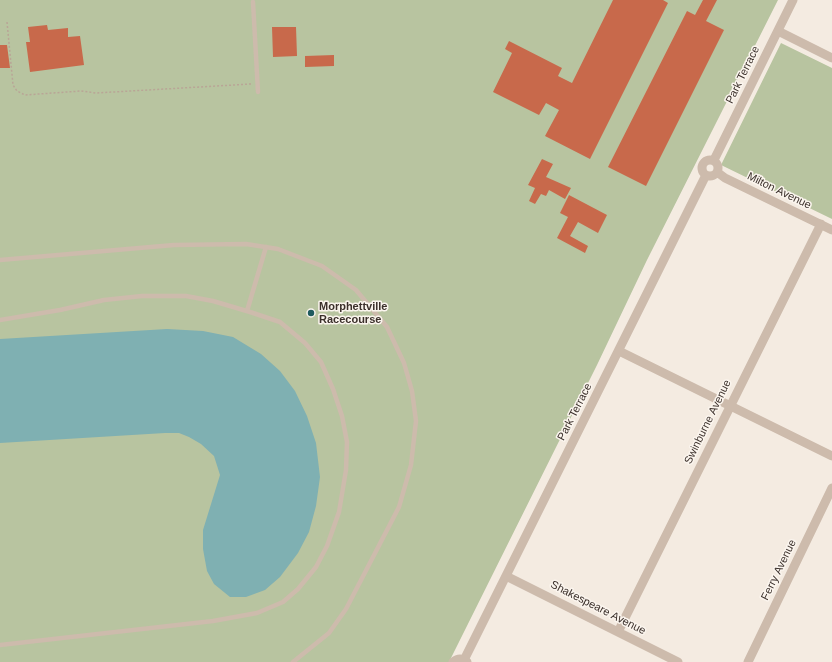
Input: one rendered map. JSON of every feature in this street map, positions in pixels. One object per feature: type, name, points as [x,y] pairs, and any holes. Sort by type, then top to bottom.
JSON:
[{"type":"street","name":"Park Terrace","points":[[714,160],[793,0]]},
{"type":"street","points":[[778,31],[832,58]]},
{"type":"street","points":[[708,159],[714,160],[718,164],[717,172],[713,176],[706,175],[702,171],[702,163],[708,159]]},
{"type":"street","name":"Milton Avenue","points":[[717,172],[725,178],[832,230]]},
{"type":"street","name":"Park Terrace","points":[[466,661],[506,576],[706,175]]},
{"type":"street","name":"Swinburne Avenue","points":[[618,632],[820,224]]},
{"type":"street","points":[[619,351],[832,456]]},
{"type":"street","name":"Ferry Avenue","points":[[748,662],[832,488]]},
{"type":"street","name":"Shakespeare Avenue","points":[[506,576],[678,662]]},
{"type":"street","points":[[453,662],[458,659],[466,661]]},
{"type":"lane","points":[[253,2],[258,92]]},
{"type":"lane","points":[[0,260],[174,245],[246,244],[278,249],[322,266],[356,290],[387,328],[404,363],[412,390],[416,421],[411,465],[399,507],[346,609],[329,633],[293,662]]},
{"type":"lane","points":[[247,311],[260,272],[266,247]]},
{"type":"lane","points":[[0,320],[60,310],[104,300],[142,296],[186,296],[213,301],[280,322],[305,342],[321,362],[333,389],[342,416],[347,442],[345,477],[339,512],[327,546],[316,567],[298,589],[283,602],[257,613],[212,621],[0,645]]},
{"type":"path","points":[[7,22],[13,86],[17,92],[25,95],[82,91],[96,93],[257,83]]},
{"type":"green space","name":"Morphettville Racecourse","points":[[0,0],[778,0],[647,260],[597,365],[449,662],[0,662]]},
{"type":"green space","points":[[781,43],[832,68],[832,219],[721,165]]},
{"type":"water","points":[[167,329],[203,331],[233,337],[261,354],[280,371],[295,391],[307,416],[316,443],[320,477],[316,506],[309,532],[298,553],[280,577],[265,590],[246,597],[230,597],[214,584],[207,571],[203,549],[203,530],[220,475],[214,456],[201,444],[179,433],[0,443],[0,339]]},
{"type":"building","points":[[613,0],[663,0],[668,3],[590,159],[545,136],[559,110],[546,103],[539,115],[493,92],[512,53],[505,49],[509,41],[562,68],[558,76],[572,83]]},
{"type":"building","points":[[703,0],[717,0],[706,21],[724,30],[646,186],[608,167],[687,11],[695,15]]},
{"type":"building","points":[[47,25],[48,30],[68,28],[68,37],[80,36],[84,65],[30,72],[26,42],[30,42],[28,27]]},
{"type":"building","points":[[272,27],[296,27],[297,56],[273,57]]},
{"type":"building","points":[[0,45],[7,45],[10,68],[0,68]]},
{"type":"building","points":[[334,55],[334,66],[305,67],[305,56]]},
{"type":"building","points":[[542,159],[553,164],[546,177],[571,188],[565,199],[549,190],[546,196],[541,194],[535,204],[529,201],[535,188],[528,185]]},
{"type":"building","points":[[569,195],[607,215],[598,233],[578,222],[570,236],[588,246],[585,253],[557,238],[568,217],[560,213]]},
{"type":"place","name":"Morphettville Racecourse","points":[[311,313]]}]
